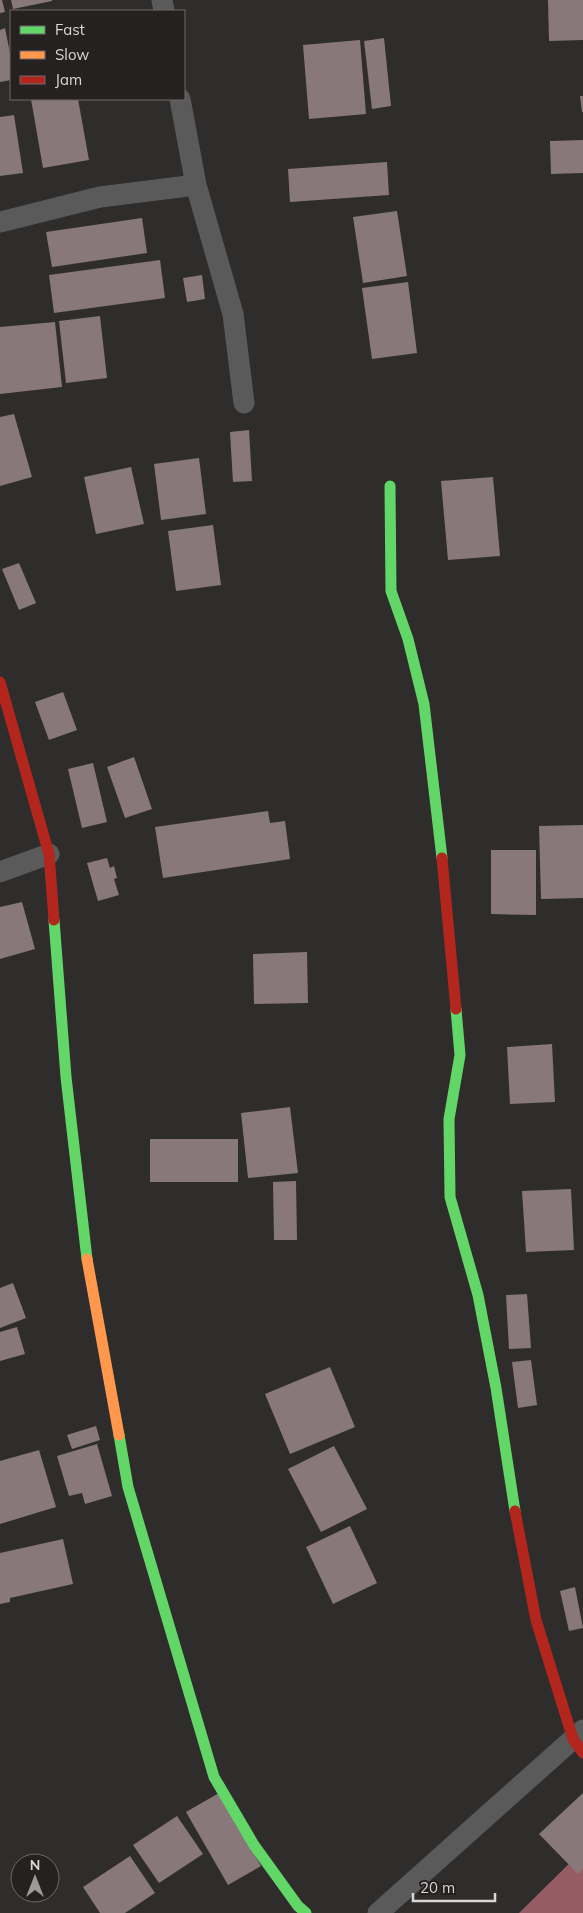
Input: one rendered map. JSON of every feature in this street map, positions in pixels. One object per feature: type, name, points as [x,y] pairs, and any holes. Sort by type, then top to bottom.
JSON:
[{"type":"street","points":[[180,100],[196,185],[233,314],[244,403]]},
{"type":"street","points":[[0,222],[100,197],[196,185]]},
{"type":"street","points":[[378,1913],[580,1741],[536,1620],[512,1496],[496,1388],[478,1295],[450,1197],[449,1120],[460,1055],[453,961],[424,704],[408,639],[391,591],[390,486]]},
{"type":"street","points":[[0,682],[49,854],[66,1077],[87,1262],[128,1487],[214,1777],[254,1845],[298,1906],[306,1913]]},
{"type":"street","points":[[0,872],[49,854]]},
{"type":"shaded area","points":[[583,1850],[583,1913],[519,1913]]},
{"type":"building","points":[[0,0],[2,0],[5,12],[0,13]]},
{"type":"building","points":[[11,0],[52,0],[52,1],[13,9]]},
{"type":"building","points":[[548,0],[583,0],[583,40],[549,41]]},
{"type":"building","points":[[5,28],[10,53],[10,80],[0,82],[0,30]]},
{"type":"building","points":[[384,38],[391,106],[372,109],[364,41]]},
{"type":"building","points":[[360,40],[366,114],[309,119],[303,45]]},
{"type":"building","points":[[580,96],[583,96],[583,112],[582,112]]},
{"type":"building","points":[[31,100],[78,100],[89,160],[43,168]]},
{"type":"building","points":[[14,115],[23,173],[0,176],[0,117]]},
{"type":"building","points":[[583,140],[583,173],[551,174],[550,141]]},
{"type":"building","points":[[387,162],[389,195],[290,202],[288,169]]},
{"type":"building","points":[[397,211],[407,276],[363,283],[353,217]]},
{"type":"building","points":[[142,218],[147,253],[52,267],[46,232]]},
{"type":"building","points":[[160,260],[165,298],[54,313],[49,275]]},
{"type":"building","points":[[202,275],[205,299],[187,302],[183,278]]},
{"type":"building","points":[[408,282],[417,353],[372,359],[362,288]]},
{"type":"building","points":[[100,316],[107,378],[66,383],[59,321]]},
{"type":"building","points":[[55,322],[62,387],[0,394],[0,327]]},
{"type":"building","points":[[14,414],[32,477],[0,486],[0,417]]},
{"type":"building","points":[[249,430],[252,481],[233,482],[230,432]]},
{"type":"building","points":[[199,458],[206,514],[161,520],[154,464]]},
{"type":"building","points":[[131,467],[144,524],[96,534],[84,477]]},
{"type":"building","points":[[493,477],[500,556],[448,560],[441,481]]},
{"type":"building","points":[[213,525],[221,585],[176,591],[168,531]]},
{"type":"building","points":[[19,563],[36,603],[19,610],[2,569]]},
{"type":"building","points":[[63,692],[77,730],[49,740],[35,702]]},
{"type":"building","points":[[134,757],[152,809],[125,818],[107,767]]},
{"type":"building","points":[[93,763],[107,822],[82,828],[68,769]]},
{"type":"building","points":[[268,811],[270,823],[285,821],[290,859],[163,878],[155,827]]},
{"type":"building","points":[[583,825],[583,898],[541,899],[539,826]]},
{"type":"building","points":[[491,850],[536,850],[536,915],[491,914]]},
{"type":"building","points":[[107,858],[110,868],[114,866],[117,878],[114,879],[119,895],[98,901],[87,863]]},
{"type":"building","points":[[22,902],[35,949],[0,959],[0,907]]},
{"type":"building","points":[[307,952],[308,1003],[254,1004],[253,954]]},
{"type":"building","points":[[552,1044],[555,1102],[510,1104],[507,1047]]},
{"type":"building","points":[[290,1107],[298,1173],[248,1178],[241,1113]]},
{"type":"building","points":[[150,1139],[238,1139],[238,1182],[150,1182]]},
{"type":"building","points":[[296,1181],[297,1240],[274,1240],[273,1182]]},
{"type":"building","points":[[571,1189],[574,1250],[526,1252],[522,1191]]},
{"type":"building","points":[[13,1283],[26,1318],[0,1328],[0,1288]]},
{"type":"building","points":[[527,1294],[531,1348],[509,1349],[506,1295]]},
{"type":"building","points":[[17,1327],[25,1354],[0,1361],[0,1332]]},
{"type":"building","points":[[531,1360],[537,1405],[518,1408],[512,1362]]},
{"type":"building","points":[[330,1367],[355,1427],[290,1454],[265,1394]]},
{"type":"building","points":[[96,1426],[100,1440],[72,1449],[67,1435]]},
{"type":"building","points":[[97,1444],[112,1496],[85,1504],[82,1493],[69,1496],[57,1456]]},
{"type":"building","points":[[334,1446],[367,1509],[321,1532],[288,1469]]},
{"type":"building","points":[[39,1450],[56,1507],[0,1524],[0,1461]]},
{"type":"building","points":[[350,1526],[377,1583],[333,1604],[306,1547]]},
{"type":"building","points":[[63,1539],[73,1584],[10,1598],[10,1602],[0,1604],[0,1553]]},
{"type":"building","points":[[575,1587],[583,1628],[569,1631],[560,1591]]},
{"type":"building","points":[[219,1793],[261,1866],[228,1885],[186,1812]]},
{"type":"building","points":[[583,1793],[583,1869],[578,1874],[539,1834]]},
{"type":"building","points":[[177,1816],[203,1854],[159,1883],[133,1845]]},
{"type":"building","points":[[130,1856],[155,1893],[125,1913],[100,1913],[83,1887]]},
{"type":"traffic: fast","points":[[390,486],[391,591],[408,639],[424,704],[442,858]]},
{"type":"traffic: fast","points":[[54,920],[66,1077],[87,1259]]},
{"type":"traffic: fast","points":[[456,1009],[460,1055],[449,1119],[450,1197],[478,1295],[496,1388],[515,1511]]},
{"type":"traffic: fast","points":[[119,1435],[128,1487],[214,1777],[254,1845],[298,1906],[306,1913]]},
{"type":"traffic: slow","points":[[87,1259],[119,1435]]},
{"type":"traffic: jam","points":[[0,682],[49,854],[54,920]]},
{"type":"traffic: jam","points":[[442,858],[456,1009]]},
{"type":"traffic: jam","points":[[515,1511],[536,1620],[573,1739],[583,1753]]}]
